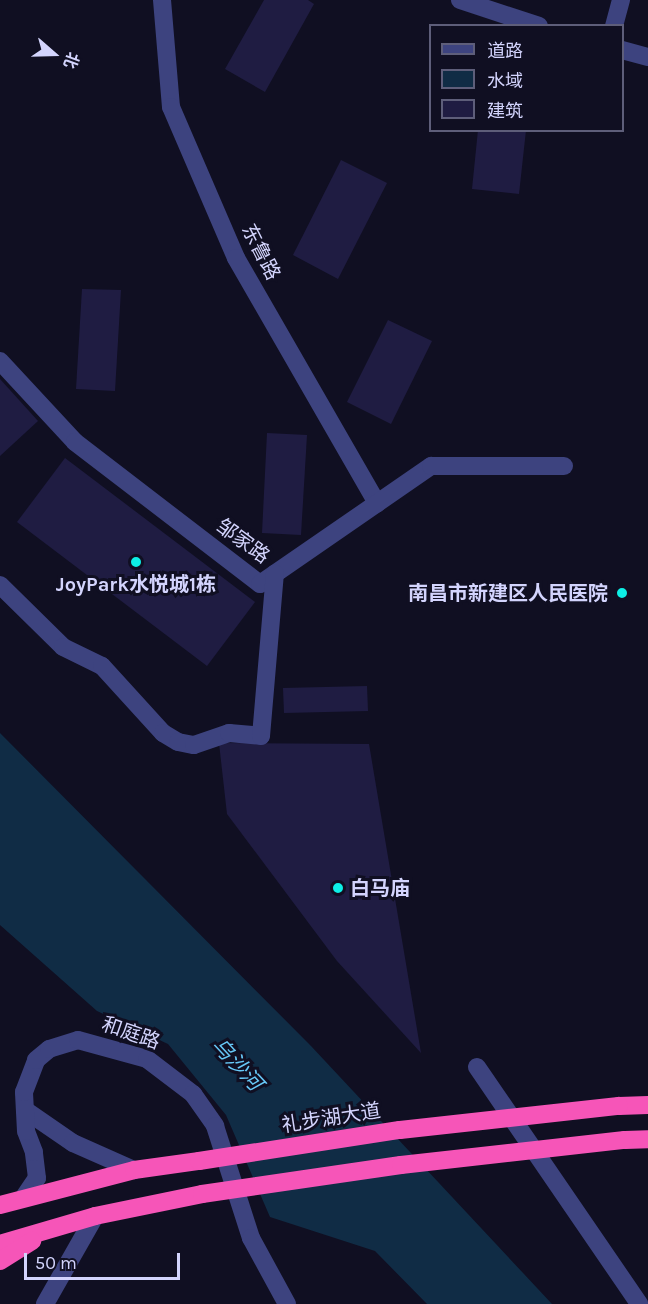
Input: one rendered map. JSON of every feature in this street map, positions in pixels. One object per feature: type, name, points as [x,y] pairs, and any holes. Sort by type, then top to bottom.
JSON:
[{"type":"highway","name":"礼步湖大道","points":[[24,1197],[134,1170],[400,1130],[619,1106],[648,1105]]},
{"type":"highway","points":[[0,1244],[95,1216],[202,1194],[401,1165],[648,1139]]},
{"type":"highway","points":[[0,1199],[24,1197]]},
{"type":"highway","points":[[0,1205],[24,1197]]},
{"type":"highway","points":[[0,1261],[52,1229]]},
{"type":"street","name":"东鲁路","points":[[162,0],[171,107],[236,258],[377,503]]},
{"type":"street","points":[[460,0],[533,24]]},
{"type":"street","points":[[615,24],[621,0]]},
{"type":"street","points":[[624,51],[648,57]]},
{"type":"street","name":"邹家路","points":[[0,361],[75,442],[260,584],[431,466],[564,466]]},
{"type":"street","points":[[0,585],[63,646],[102,666],[163,733],[178,742],[194,745],[229,732],[261,736],[275,574]]},
{"type":"street","name":"和庭路","points":[[24,1197],[37,1178],[34,1152],[26,1131],[25,1110],[27,1077],[36,1060],[64,1043],[93,1042],[161,1067],[193,1094],[215,1125],[251,1239],[287,1304]]},
{"type":"street","points":[[477,1067],[639,1304]]},
{"type":"street","points":[[25,1110],[73,1143],[134,1170]]},
{"type":"street","points":[[45,1304],[95,1216]]},
{"type":"water","name":"乌沙河","points":[[0,733],[311,1046],[552,1304],[427,1304],[375,1251],[270,1217],[226,1115],[168,1044],[97,1011],[0,925]]},
{"type":"building","points":[[264,0],[308,0],[314,4],[265,92],[225,69]]},
{"type":"building","points":[[478,132],[526,132],[519,194],[472,189]]},
{"type":"building","points":[[341,160],[387,183],[338,279],[293,255]]},
{"type":"building","points":[[82,289],[121,290],[115,391],[76,389]]},
{"type":"building","points":[[388,320],[432,341],[391,424],[347,402]]},
{"type":"building","points":[[0,379],[38,421],[0,456]]},
{"type":"building","points":[[267,433],[307,435],[301,535],[262,533]]},
{"type":"building","name":"JoyPark水悦城1栋","points":[[65,458],[255,602],[207,666],[17,522]]},
{"type":"building","points":[[367,686],[368,711],[284,713],[283,688]]},
{"type":"building","name":"白马庙","points":[[219,743],[369,744],[421,1053],[337,961],[227,814]]},
{"type":"place","name":"JoyPark水悦城1栋","points":[[136,562]]},
{"type":"place","name":"南昌市新建区人民医院","points":[[622,593]]},
{"type":"place","name":"白马庙","points":[[338,888]]}]
